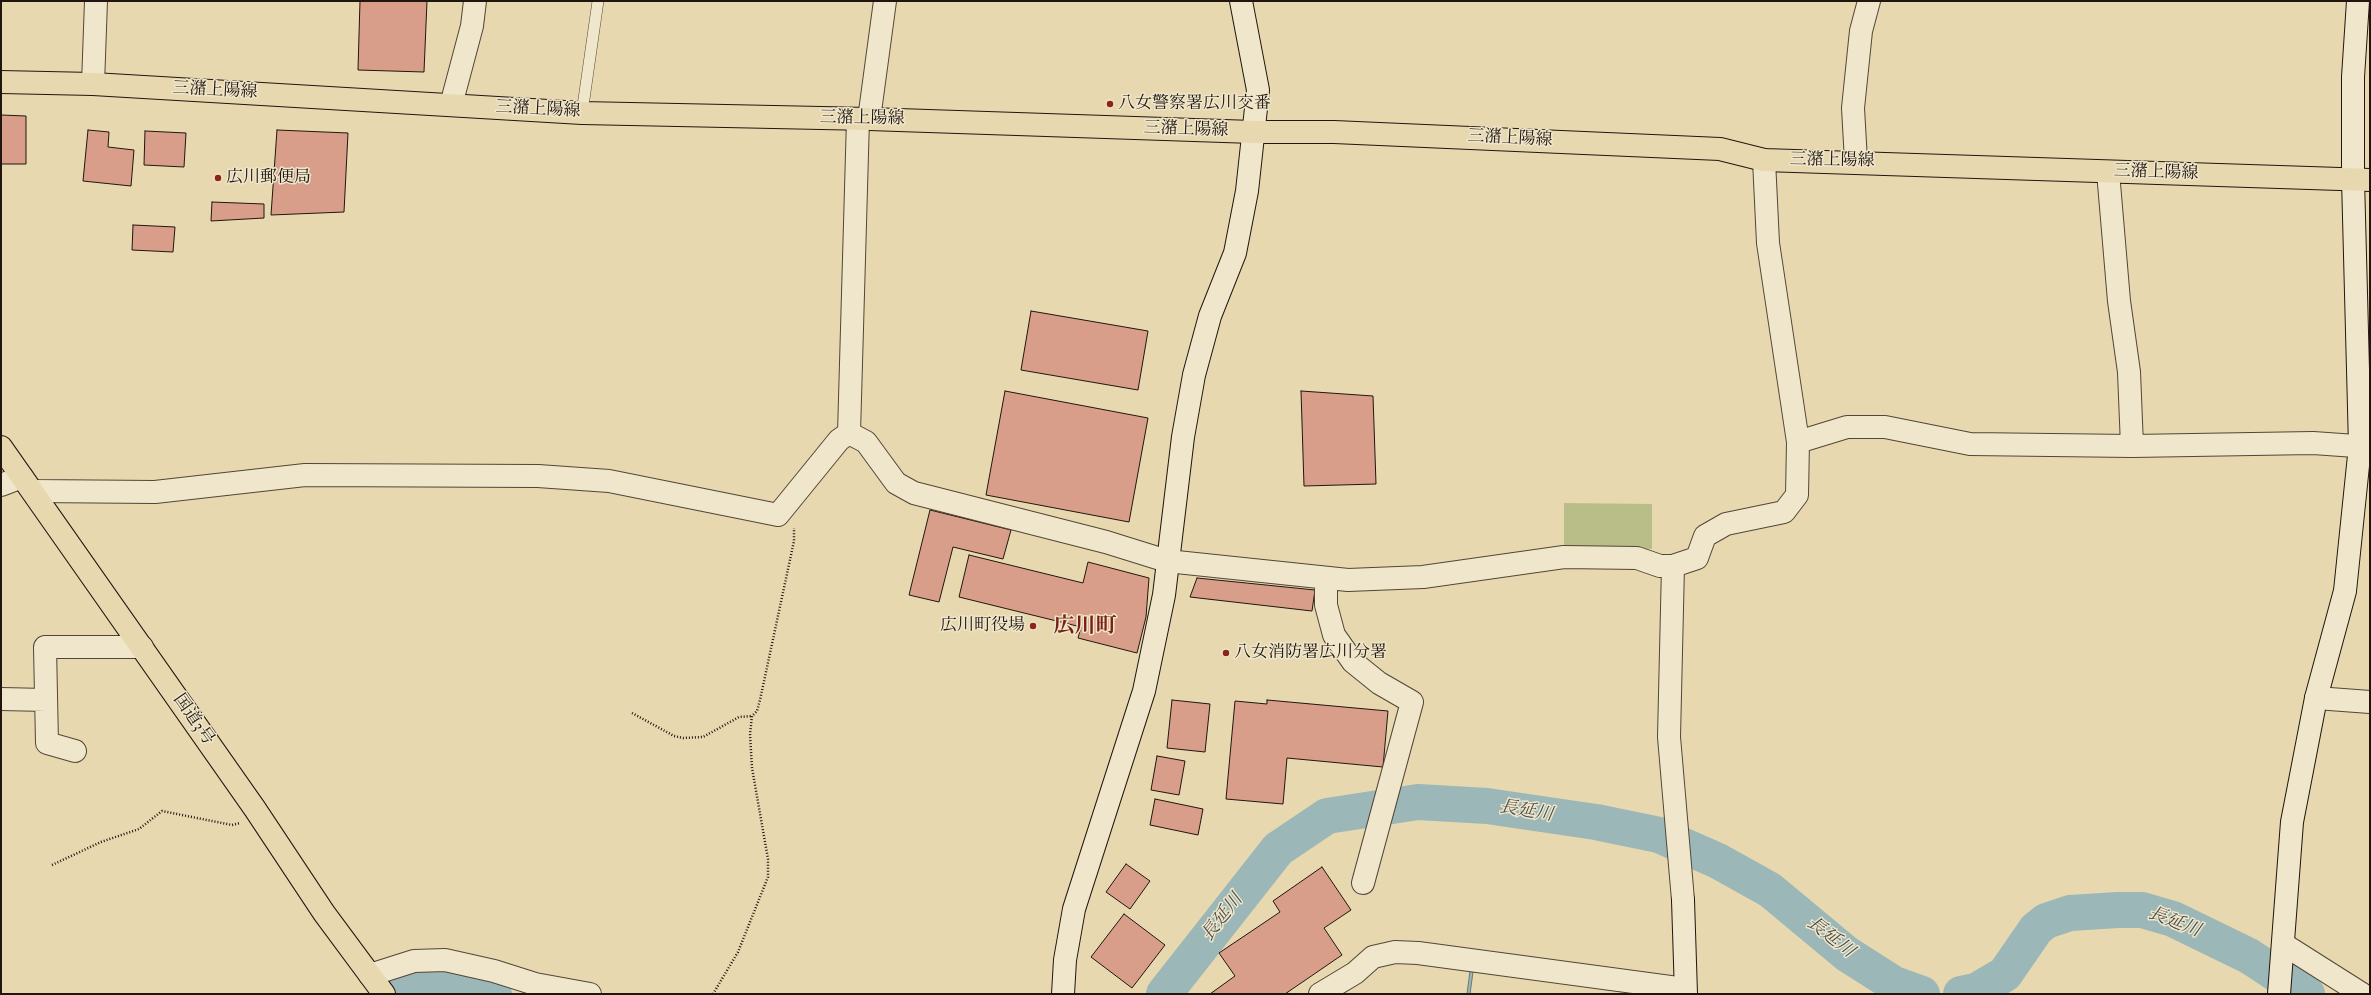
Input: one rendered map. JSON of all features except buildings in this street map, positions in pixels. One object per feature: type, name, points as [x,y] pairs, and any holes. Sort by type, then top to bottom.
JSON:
[{"type":"main road","name":"三潴上陽線","points":[[1,82],[94,84],[582,113],[864,119],[1253,132],[1334,132],[1720,149],[1764,160],[1856,161],[2108,172],[2361,180]]},
{"type":"main road","name":"国道3号","points":[[1,447],[255,809],[324,913],[376,983]]},
{"type":"street","points":[[94,84],[96,1]]},
{"type":"street","points":[[451,105],[472,26],[475,1]]},
{"type":"street","points":[[849,433],[864,119],[885,1]]},
{"type":"street","points":[[1063,994],[1065,960],[1074,909],[1144,691],[1164,595],[1183,437],[1194,375],[1210,316],[1235,253],[1247,192],[1258,90],[1248,27],[1241,1]]},
{"type":"street","points":[[1856,161],[1853,108],[1861,31],[1869,1]]},
{"type":"street","points":[[2280,994],[2292,822],[2316,698],[2345,591],[2365,447],[2361,180],[2353,78],[2358,1]]},
{"type":"street","points":[[849,433],[866,442],[896,483],[914,493],[1106,542],[1167,562],[1348,580],[1424,577],[1564,557],[1637,558],[1660,566],[1674,566],[1697,558],[1705,536],[1726,524],[1784,512],[1797,495],[1798,442],[1768,243],[1764,160]]},
{"type":"street","points":[[2108,172],[2119,301],[2129,372],[2132,446]]},
{"type":"street","points":[[1798,442],[1847,427],[1885,427],[1970,444],[2132,446],[2313,442],[2365,447]]},
{"type":"street","points":[[1,485],[27,484],[155,492],[305,475],[538,476],[609,481],[778,515],[839,440],[849,433]]},
{"type":"street","points":[[1320,994],[1355,973],[1372,958],[1395,952],[1426,954],[1686,992],[1683,900],[1669,737],[1674,566]]},
{"type":"street","points":[[1326,578],[1326,605],[1334,635],[1353,662],[1379,683],[1412,702],[1363,883]]},
{"type":"street","points":[[76,751],[47,743],[45,648],[142,647]]},
{"type":"street","points":[[2316,698],[2370,702]]},
{"type":"street","points":[[1,699],[46,700]]},
{"type":"street","points":[[2283,949],[2362,994]]},
{"type":"street","points":[[376,983],[414,961],[444,960],[494,971],[535,984],[590,994]]},
{"type":"lane","points":[[582,113],[598,1]]},
{"type":"path","points":[[713,994],[738,952],[768,877],[768,859],[752,768],[750,734],[752,716],[756,711],[760,700],[794,541],[794,524],[778,515]]},
{"type":"path","points":[[632,713],[674,736],[689,739],[703,737],[739,717],[752,716]]},
{"type":"path","points":[[52,865],[101,842],[139,829],[162,811],[232,825],[244,822]]},
{"type":"green space","points":[[1564,503],[1652,504],[1652,549],[1569,552],[1564,547]]},
{"type":"water","points":[[1470,971],[1473,972],[1470,994],[1467,994]]},
{"type":"waterway","name":"長延川","points":[[1164,994],[1278,849],[1327,816],[1418,802],[1487,806],[1596,822],[1659,835],[1718,861],[1770,890],[1847,954],[1894,984],[1922,994]]},
{"type":"waterway","name":"長延川","points":[[1961,994],[1976,991],[2005,974],[2036,929],[2046,921],[2070,913],[2118,910],[2142,910],[2173,919],[2249,956],[2307,994]]},
{"type":"waterway","name":"長延川","points":[[388,994],[396,987],[437,975],[494,994]]},
{"type":"place","name":"八女警察署広川交番","points":[[1110,104]]},
{"type":"place","name":"広川郵便局","points":[[218,178]]},
{"type":"place","name":"広川町役場","points":[[1033,626]]},
{"type":"place","name":"八女消防署広川分署","points":[[1226,653]]},
{"type":"district","name":"広川町","points":[[1085,627]]}]
